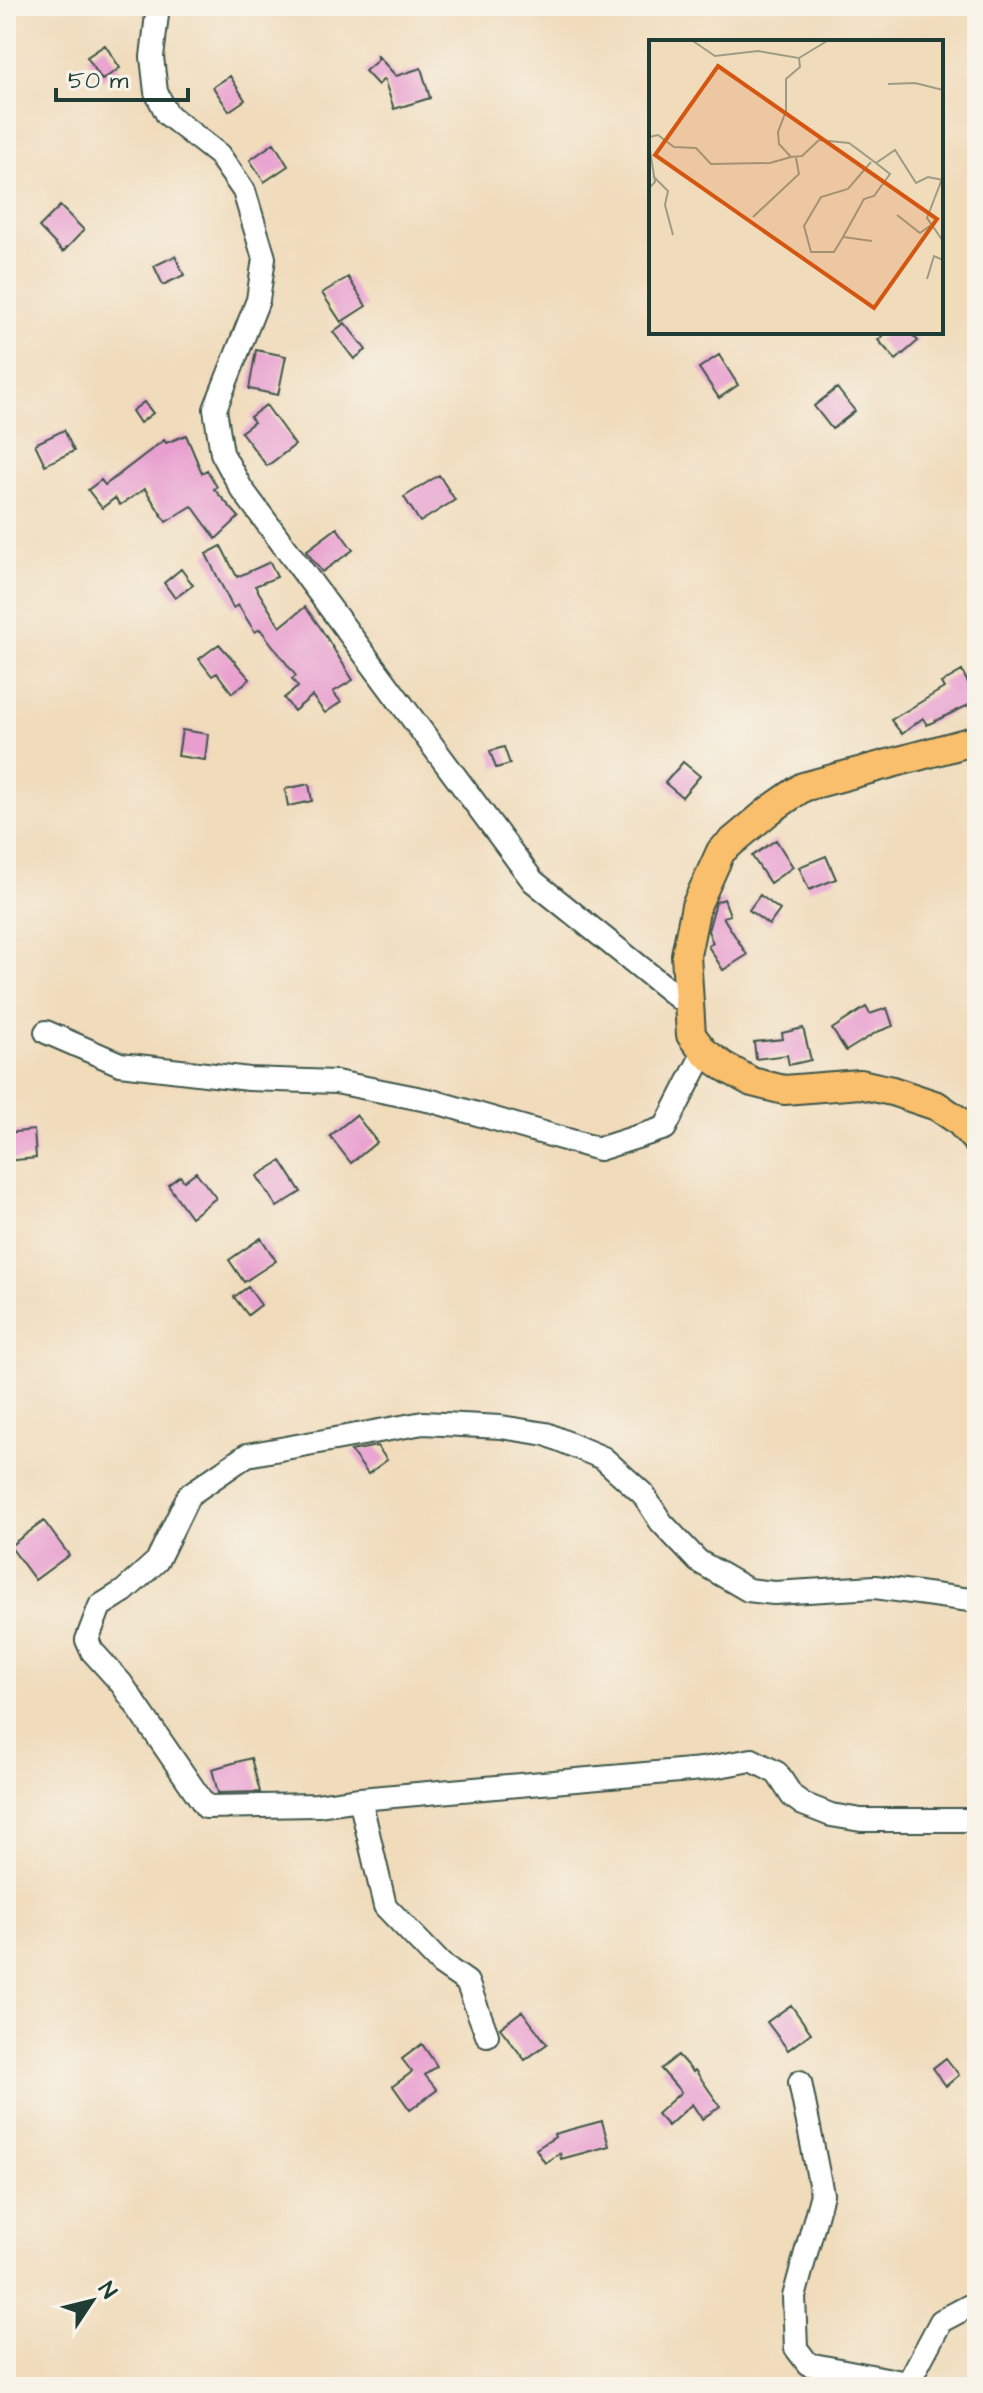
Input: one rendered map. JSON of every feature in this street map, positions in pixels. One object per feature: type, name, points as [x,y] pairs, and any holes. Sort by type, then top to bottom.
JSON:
[{"type":"main road","points":[[977,740],[803,787],[721,851],[696,906],[686,955],[686,1004],[691,1035],[704,1052],[752,1082],[784,1090],[860,1084],[892,1091],[937,1106],[959,1121],[977,1141]]},
{"type":"street","points":[[158,6],[152,57],[156,92],[167,114],[219,155],[244,191],[264,258],[258,300],[215,409],[222,453],[241,488],[533,881],[686,1004]]},
{"type":"street","points":[[46,1032],[120,1064],[249,1079],[336,1082],[432,1101],[599,1149],[665,1128],[704,1052]]},
{"type":"street","points":[[977,1601],[875,1587],[774,1593],[748,1590],[698,1561],[661,1522],[643,1494],[603,1458],[546,1434],[501,1427],[423,1423],[247,1455],[189,1495],[157,1561],[124,1591],[100,1606],[87,1640],[92,1651],[121,1683],[206,1807],[317,1805],[702,1769],[752,1760],[777,1773],[792,1796],[803,1804],[831,1815],[861,1820],[977,1820]]},
{"type":"street","points":[[360,1799],[385,1906],[441,1964],[467,1982],[487,2035]]},
{"type":"street","points":[[800,2082],[822,2194],[794,2297],[796,2348],[808,2364],[907,2385],[941,2321],[977,2302]]},
{"type":"building","points":[[105,45],[120,68],[102,80],[87,57]]},
{"type":"building","points":[[376,54],[396,76],[421,68],[430,98],[394,109],[384,79],[378,85],[365,71],[378,60]]},
{"type":"building","points":[[230,76],[245,100],[229,111],[213,87]]},
{"type":"building","points":[[274,143],[288,166],[264,182],[250,160]]},
{"type":"building","points":[[60,206],[84,230],[63,252],[39,227]]},
{"type":"building","points":[[175,256],[184,275],[163,285],[154,266]]},
{"type":"building","points":[[348,277],[366,306],[341,322],[322,293]]},
{"type":"building","points":[[345,323],[366,350],[354,359],[333,332]]},
{"type":"building","points":[[885,334],[912,334],[918,341],[896,360],[878,340]]},
{"type":"building","points":[[256,350],[286,356],[278,395],[249,389]]},
{"type":"building","points":[[719,355],[738,385],[719,398],[699,368]]},
{"type":"building","points":[[837,388],[855,411],[832,429],[814,406]]},
{"type":"building","points":[[144,402],[153,413],[140,423],[132,411]]},
{"type":"building","points":[[266,405],[295,445],[267,466],[241,432],[254,422],[250,417]]},
{"type":"building","points":[[64,430],[74,451],[45,465],[35,444]]},
{"type":"building","points":[[186,435],[202,473],[207,470],[217,487],[214,489],[239,517],[216,539],[192,506],[166,522],[145,489],[120,505],[115,498],[102,508],[88,490],[101,480],[105,485],[164,440],[166,443]]},
{"type":"building","points":[[439,475],[455,500],[420,522],[404,497]]},
{"type":"building","points":[[337,528],[353,550],[322,572],[306,551]]},
{"type":"building","points":[[221,546],[237,577],[270,562],[277,577],[255,586],[280,627],[305,607],[353,680],[333,692],[341,702],[325,713],[312,696],[294,711],[284,698],[298,687],[292,679],[296,676],[260,629],[255,632],[238,605],[233,608],[206,554]]},
{"type":"building","points":[[181,569],[193,585],[175,598],[164,583]]},
{"type":"building","points":[[219,644],[250,679],[232,693],[217,673],[212,676],[199,659]]},
{"type":"building","points":[[962,671],[977,701],[927,725],[923,718],[902,734],[891,720],[944,688],[941,683]]},
{"type":"building","points":[[182,730],[208,734],[205,760],[178,756]]},
{"type":"building","points":[[504,747],[510,764],[496,768],[490,751]]},
{"type":"building","points":[[683,762],[700,776],[682,797],[665,783]]},
{"type":"building","points":[[309,784],[312,801],[288,806],[285,789]]},
{"type":"building","points":[[776,840],[793,867],[770,883],[752,856]]},
{"type":"building","points":[[826,856],[836,879],[809,890],[799,867]]},
{"type":"building","points":[[760,895],[780,910],[769,925],[749,910]]},
{"type":"building","points":[[724,899],[730,915],[723,917],[747,955],[723,970],[708,946],[713,943],[708,931],[716,902]]},
{"type":"building","points":[[866,1007],[870,1014],[887,1008],[893,1026],[846,1051],[832,1029]]},
{"type":"building","points":[[803,1028],[811,1060],[789,1065],[787,1055],[756,1059],[754,1042],[783,1039],[782,1033]]},
{"type":"building","points":[[356,1115],[377,1142],[351,1163],[330,1136]]},
{"type":"building","points":[[34,1130],[36,1158],[6,1161],[6,1133]]},
{"type":"building","points":[[281,1161],[301,1192],[277,1207],[257,1176]]},
{"type":"building","points":[[196,1172],[216,1198],[191,1217],[168,1185],[180,1176],[184,1181]]},
{"type":"building","points":[[261,1238],[276,1261],[244,1282],[229,1260]]},
{"type":"building","points":[[248,1287],[261,1305],[248,1315],[234,1297]]},
{"type":"building","points":[[377,1446],[387,1460],[368,1474],[351,1451]]},
{"type":"building","points":[[44,1521],[69,1555],[35,1580],[10,1546]]},
{"type":"building","points":[[251,1758],[260,1792],[218,1793],[212,1769]]},
{"type":"building","points":[[791,2005],[811,2033],[788,2050],[767,2022]]},
{"type":"building","points":[[522,2011],[547,2044],[525,2060],[500,2028]]},
{"type":"building","points":[[422,2044],[437,2066],[425,2075],[437,2090],[410,2110],[393,2086],[412,2072],[402,2059]]},
{"type":"building","points":[[678,2055],[693,2072],[695,2070],[720,2106],[702,2119],[692,2104],[668,2126],[657,2114],[681,2092],[661,2069]]},
{"type":"building","points":[[946,2058],[959,2075],[946,2086],[933,2068]]},
{"type":"building","points":[[602,2121],[609,2146],[561,2159],[560,2153],[545,2163],[536,2149],[555,2137],[554,2134]]}]
